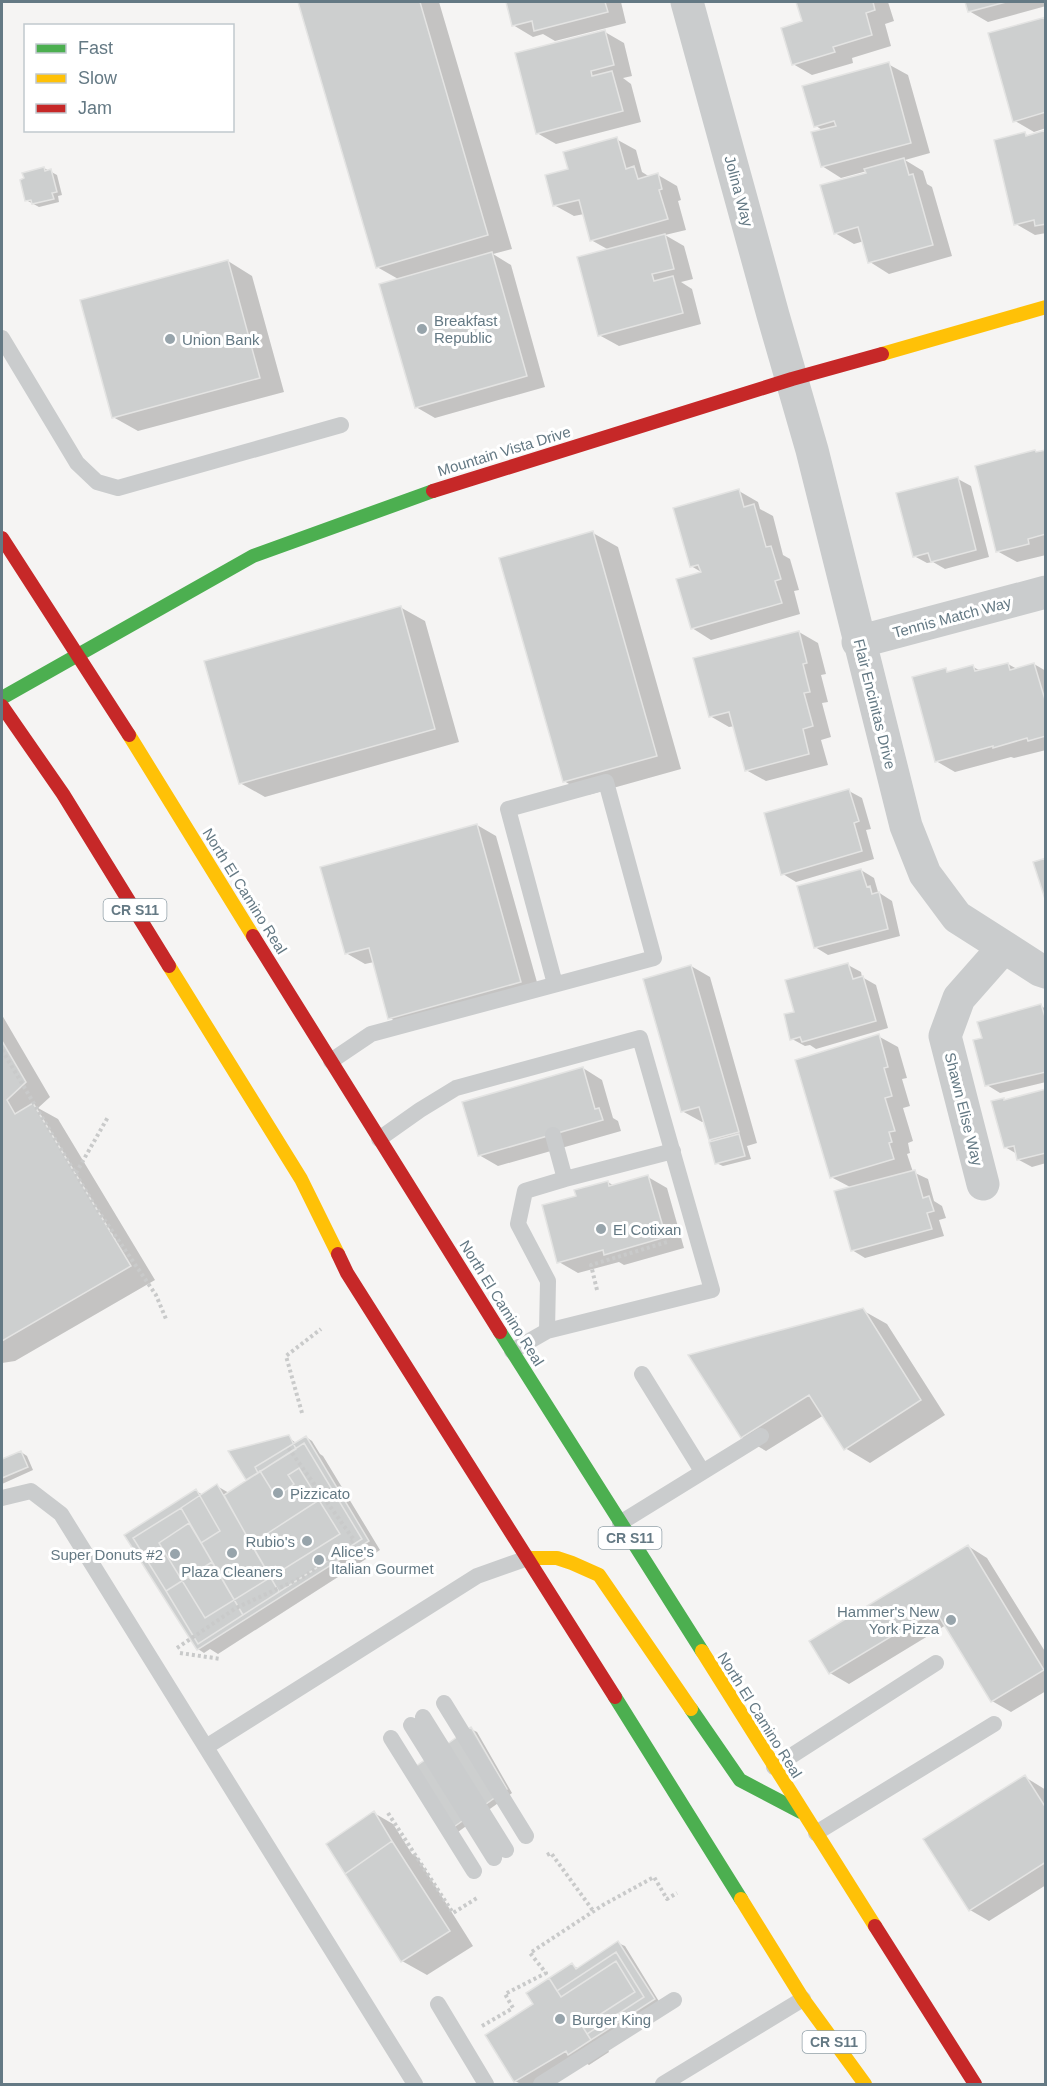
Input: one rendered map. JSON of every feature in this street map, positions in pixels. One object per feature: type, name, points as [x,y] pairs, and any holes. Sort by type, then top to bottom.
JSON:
[{"type":"main road","name":"Mountain Vista Drive","points":[[2,698],[253,556],[452,484],[792,379],[1046,307]]},
{"type":"main road","name":"North El Camino Real","points":[[2,538],[975,2085]]},
{"type":"main road","name":"CR S11","points":[[2,706],[63,794],[301,1179],[347,1273],[803,1999],[865,2085]]},
{"type":"main road","points":[[528,1558],[547,1556],[565,1559],[599,1575],[740,1780],[802,1813]]},
{"type":"street","name":"Jolina Way","points":[[687,2],[792,379]]},
{"type":"street","name":"Flair Encinitas Drive","points":[[792,379],[819,475],[858,642],[906,826],[925,874],[957,917],[1046,972]]},
{"type":"street","name":"Tennis Match Way","points":[[858,642],[1046,592]]},
{"type":"street","name":"Shawn Elise Way","points":[[983,1184],[945,1036],[958,998],[1004,947]]},
{"type":"lane","points":[[2,338],[77,463],[97,482],[118,488],[341,425]]},
{"type":"lane","points":[[331,1061],[371,1034],[654,958],[606,782],[508,809],[555,984]]},
{"type":"lane","points":[[379,1139],[456,1088],[536,1074],[640,1038],[712,1290],[547,1331],[512,1351]]},
{"type":"lane","points":[[553,1135],[565,1179]]},
{"type":"lane","points":[[547,1331],[548,1281],[518,1224],[525,1191],[673,1151]]},
{"type":"lane","points":[[642,1374],[702,1472]]},
{"type":"lane","points":[[620,1523],[761,1436]]},
{"type":"lane","points":[[2,1498],[31,1491],[61,1514],[415,2085]]},
{"type":"lane","points":[[206,1747],[477,1576],[528,1558]]},
{"type":"lane","points":[[774,1767],[936,1663]]},
{"type":"lane","points":[[444,1703],[526,1836]]},
{"type":"lane","points":[[417,1721],[500,1854]]},
{"type":"lane","points":[[816,1833],[993,1724]]},
{"type":"lane","points":[[391,1738],[474,1871]]},
{"type":"lane","points":[[663,2085],[803,1999]]},
{"type":"lane","points":[[541,2085],[674,2000]]},
{"type":"lane","points":[[438,2004],[486,2085]]},
{"type":"path","points":[[2,1050],[95,1206],[156,1295],[166,1319]]},
{"type":"path","points":[[76,1174],[108,1118]]},
{"type":"path","points":[[603,1317],[591,1264],[667,1242],[665,1232]]},
{"type":"path","points":[[302,1413],[286,1356],[321,1329]]},
{"type":"path","points":[[221,1659],[171,1652],[236,1608],[305,1576],[354,1540],[287,1446]]},
{"type":"path","points":[[459,2040],[513,2008],[505,1994],[546,1973],[530,1953],[603,1905],[654,1877],[667,1899],[677,1893]]},
{"type":"building","points":[[298,2],[420,2],[488,235],[376,268]]},
{"type":"building","points":[[506,2],[605,2],[608,12],[534,31],[532,21],[512,26]]},
{"type":"building","points":[[796,2],[873,2],[875,10],[866,13],[872,35],[833,47],[835,52],[792,65],[781,28],[802,21]]},
{"type":"building","points":[[965,2],[1006,2],[968,12]]},
{"type":"building","points":[[1046,17],[1046,112],[1013,122],[988,33]]},
{"type":"building","points":[[605,30],[614,65],[591,71],[592,76],[612,71],[623,111],[536,134],[515,53]]},
{"type":"building","points":[[889,62],[911,143],[821,167],[811,132],[836,126],[834,121],[814,127],[802,86]]},
{"type":"building","points":[[1046,130],[1046,224],[1035,226],[1034,220],[1014,225],[994,140],[1025,132],[1026,136]]},
{"type":"building","points":[[617,137],[626,169],[634,166],[638,179],[658,173],[662,189],[659,190],[668,219],[590,241],[579,200],[553,206],[545,175],[568,169],[563,152]]},
{"type":"building","points":[[904,158],[909,175],[913,174],[933,245],[868,263],[858,227],[834,234],[820,185],[866,173],[864,169]]},
{"type":"building","points":[[44,167],[45,171],[51,169],[57,192],[52,193],[54,199],[32,204],[31,200],[25,201],[20,180],[24,178],[22,173]]},
{"type":"building","points":[[665,234],[674,269],[652,274],[654,281],[673,276],[683,313],[598,336],[577,257]]},
{"type":"building","points":[[492,252],[527,376],[415,408],[379,284]]},
{"type":"building","name":"Union Bank","points":[[228,260],[260,378],[112,418],[80,300]]},
{"type":"building","points":[[1035,450],[1036,452],[1046,450],[1046,534],[1028,539],[1029,544],[996,552],[975,466]]},
{"type":"building","points":[[958,477],[976,550],[931,562],[928,553],[913,557],[896,493]]},
{"type":"building","points":[[739,489],[744,507],[754,504],[766,547],[771,546],[781,579],[775,581],[782,603],[691,629],[676,579],[701,572],[698,565],[690,567],[673,508]]},
{"type":"building","points":[[593,531],[657,756],[563,782],[499,558]]},
{"type":"building","points":[[401,606],[435,729],[239,784],[204,661]]},
{"type":"building","points":[[799,631],[807,663],[803,664],[810,692],[804,693],[813,726],[803,729],[809,754],[745,771],[729,712],[709,717],[693,658]]},
{"type":"building","points":[[1008,663],[1010,670],[1034,663],[1046,703],[1046,736],[1028,741],[1027,738],[935,762],[912,677],[946,668],[947,672],[973,665],[975,671]]},
{"type":"building","points":[[849,789],[859,821],[854,823],[862,851],[781,875],[764,813]]},
{"type":"building","points":[[477,824],[521,982],[388,1019],[369,948],[345,954],[320,867]]},
{"type":"building","points":[[1046,858],[1046,902],[1033,862]]},
{"type":"building","points":[[861,869],[872,894],[879,892],[888,929],[814,948],[797,886]]},
{"type":"building","points":[[848,963],[853,979],[863,976],[876,1021],[802,1042],[800,1037],[790,1040],[784,1014],[794,1012],[785,980]]},
{"type":"building","points":[[691,965],[739,1132],[709,1140],[699,1107],[681,1112],[643,979]]},
{"type":"building","points":[[1041,1004],[1046,1020],[1046,1072],[985,1086],[973,1040],[982,1038],[977,1022]]},
{"type":"building","points":[[879,1034],[888,1067],[884,1068],[892,1096],[885,1098],[895,1131],[889,1132],[892,1142],[889,1143],[894,1159],[830,1178],[795,1060]]},
{"type":"building","points":[[2,1041],[26,1082],[7,1100],[15,1114],[33,1103],[131,1266],[2,1341]]},
{"type":"building","points":[[583,1067],[595,1109],[599,1108],[603,1120],[478,1156],[462,1102]]},
{"type":"building","points":[[1046,1089],[1046,1153],[1017,1160],[1014,1146],[1004,1148],[991,1101]]},
{"type":"building","points":[[739,1134],[745,1156],[715,1164],[709,1142]]},
{"type":"building","points":[[915,1170],[923,1198],[929,1196],[934,1211],[927,1213],[932,1229],[851,1251],[834,1191]]},
{"type":"building","points":[[648,1175],[666,1237],[604,1255],[603,1250],[557,1263],[542,1205],[576,1196],[574,1190],[608,1181],[609,1186]]},
{"type":"building","points":[[863,1308],[921,1400],[844,1450],[809,1395],[741,1438],[688,1355]]},
{"type":"building","points":[[289,1435],[296,1449],[246,1480],[228,1451]]},
{"type":"building","name":"Alice's Italian Gourmet","points":[[306,1436],[369,1541],[197,1650],[124,1535],[196,1489],[220,1531],[201,1543],[189,1523],[159,1543],[205,1618],[340,1534],[299,1468],[288,1475],[294,1484],[276,1497],[260,1471],[258,1473],[255,1467]]},
{"type":"building","name":"Pizzicato","points":[[304,1443],[333,1491],[251,1544],[224,1495]]},
{"type":"building","points":[[21,1451],[28,1467],[2,1478],[2,1459]]},
{"type":"building","name":"Plaza Cleaners","points":[[217,1484],[279,1592],[243,1615],[181,1508]]},
{"type":"building","name":"Rubio's","points":[[333,1491],[362,1539],[279,1592],[251,1544]]},
{"type":"building","name":"Super Donuts #2","points":[[181,1508],[212,1562],[166,1591],[133,1538]]},
{"type":"building","points":[[968,1545],[1044,1670],[991,1702],[935,1610],[829,1674],[809,1641]]},
{"type":"building","points":[[212,1562],[243,1615],[198,1644],[166,1591]]},
{"type":"building","points":[[471,1727],[507,1789],[444,1834],[408,1772]]},
{"type":"building","points":[[1025,1775],[1046,1808],[1046,1862],[969,1911],[923,1839]]},
{"type":"building","points":[[374,1811],[392,1841],[345,1874],[326,1844]]},
{"type":"building","points":[[392,1841],[450,1931],[401,1962],[345,1874]]},
{"type":"building","points":[[618,1941],[655,1999],[591,2040],[582,2026],[635,1992],[616,1961],[561,1997],[549,1978],[572,1963],[576,1969]]},
{"type":"building","name":"Burger King","points":[[616,1952],[644,1997],[587,2034],[591,2040],[568,2055],[566,2051],[514,2082],[485,2035],[533,2004],[526,1993],[549,1978],[557,1991]]},
{"type":"traffic: fast","points":[[2,698],[253,556],[433,491]]},
{"type":"traffic: fast","points":[[500,1332],[702,1651]]},
{"type":"traffic: fast","points":[[615,1697],[741,1899]]},
{"type":"traffic: fast","points":[[691,1709],[740,1780],[801,1812]]},
{"type":"traffic: slow","points":[[882,354],[1046,307]]},
{"type":"traffic: slow","points":[[129,735],[253,936]]},
{"type":"traffic: slow","points":[[169,966],[301,1179],[338,1254]]},
{"type":"traffic: slow","points":[[528,1558],[557,1558],[599,1575],[691,1709]]},
{"type":"traffic: slow","points":[[702,1651],[875,1926]]},
{"type":"traffic: slow","points":[[741,1899],[803,1999],[865,2084]]},
{"type":"traffic: jam","points":[[433,491],[792,379],[882,354]]},
{"type":"traffic: jam","points":[[2,538],[129,735]]},
{"type":"traffic: jam","points":[[2,706],[63,794],[169,966]]},
{"type":"traffic: jam","points":[[253,936],[500,1332]]},
{"type":"traffic: jam","points":[[338,1254],[347,1273],[615,1697]]},
{"type":"traffic: jam","points":[[875,1926],[975,2084]]},
{"type":"place","name":"Breakfast Republic","points":[[422,329]]},
{"type":"place","name":"Union Bank","points":[[170,339]]},
{"type":"place","name":"El Cotixan","points":[[601,1229]]},
{"type":"place","name":"Pizzicato","points":[[278,1493]]},
{"type":"place","name":"Rubio's","points":[[307,1541]]},
{"type":"place","name":"Plaza Cleaners","points":[[232,1553]]},
{"type":"place","name":"Super Donuts #2","points":[[175,1554]]},
{"type":"place","name":"Alice's Italian Gourmet","points":[[319,1560]]},
{"type":"place","name":"Hammer's New York Pizza","points":[[951,1620]]},
{"type":"place","name":"Burger King","points":[[560,2019]]}]
